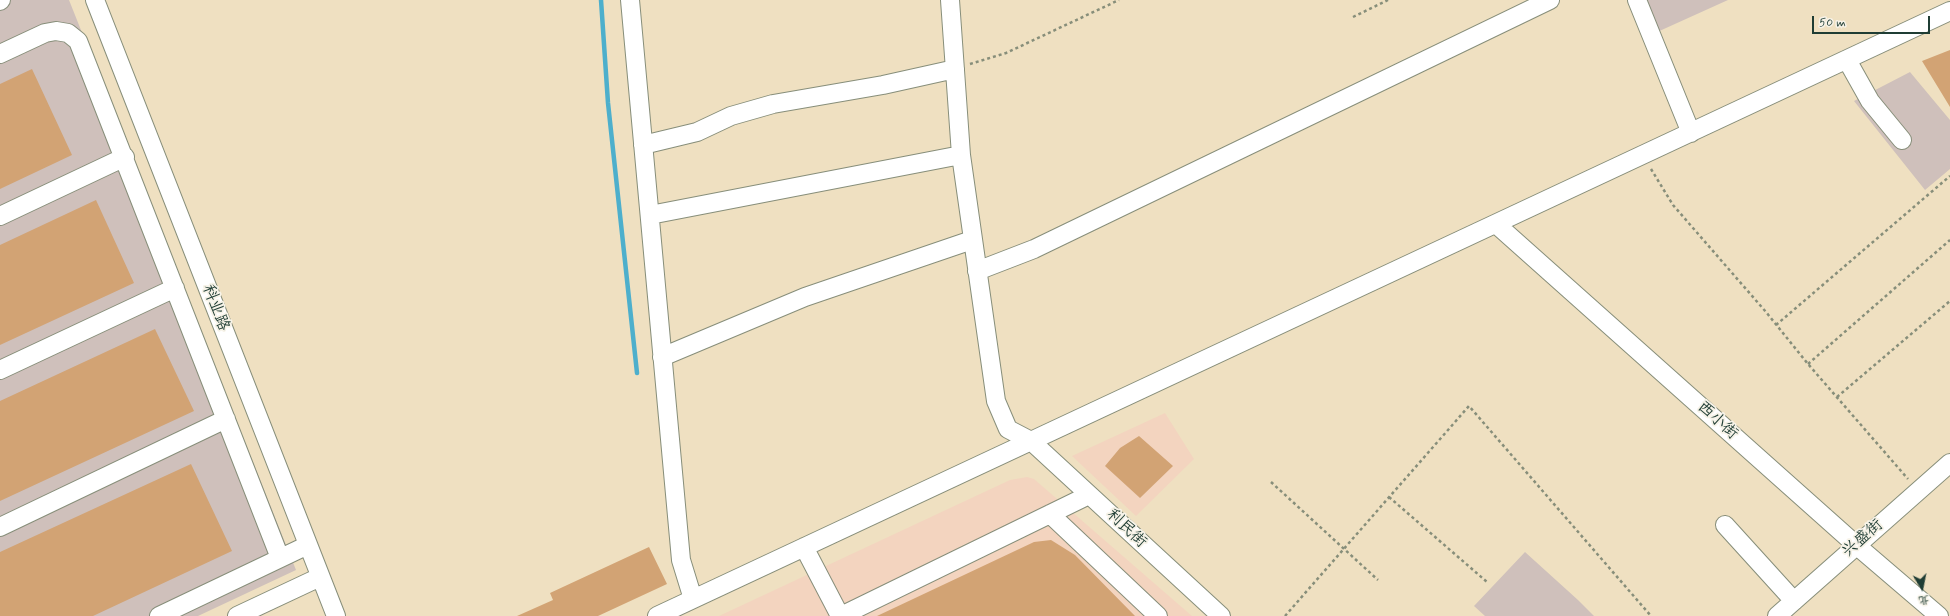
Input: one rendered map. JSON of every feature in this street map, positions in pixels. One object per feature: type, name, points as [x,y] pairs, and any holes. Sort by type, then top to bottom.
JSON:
[{"type":"street","name":"科业路","points":[[95,0],[336,616]]},
{"type":"street","points":[[630,0],[681,560],[693,599]]},
{"type":"street","name":"利民街","points":[[950,0],[961,154],[996,401],[1008,429],[1031,441],[1089,495],[1211,614]]},
{"type":"street","points":[[977,271],[1034,250],[1550,0]]},
{"type":"street","points":[[1637,0],[1691,133]]},
{"type":"street","points":[[656,616],[1950,11]]},
{"type":"street","points":[[0,54],[45,33],[56,31],[68,33],[78,41],[280,558]]},
{"type":"street","points":[[1847,60],[1870,101],[1902,140]]},
{"type":"street","points":[[643,145],[697,132],[731,116],[773,104],[883,85],[955,69]]},
{"type":"street","points":[[650,215],[961,154]]},
{"type":"street","points":[[0,216],[124,157]]},
{"type":"street","name":"西小街","points":[[1496,224],[1856,545],[1939,616]]},
{"type":"street","points":[[662,358],[805,297],[972,240]]},
{"type":"street","points":[[0,370],[175,288]]},
{"type":"street","points":[[0,527],[226,419]]},
{"type":"street","name":"兴盛街","points":[[1777,616],[1950,463]]},
{"type":"street","points":[[804,547],[840,616],[861,611],[1089,495]]},
{"type":"street","points":[[1050,514],[1158,616]]},
{"type":"street","points":[[1725,525],[1794,601]]},
{"type":"street","points":[[159,616],[308,544]]},
{"type":"street","points":[[237,616],[320,577]]},
{"type":"path","points":[[955,69],[1006,53],[1119,0]]},
{"type":"path","points":[[1353,17],[1388,0]]},
{"type":"path","points":[[1642,155],[1673,205],[1808,364],[1919,490]]},
{"type":"path","points":[[1776,325],[1950,176]]},
{"type":"path","points":[[1808,364],[1950,240]]},
{"type":"path","points":[[1837,397],[1950,301]]},
{"type":"path","points":[[1285,616],[1469,406],[1651,616]]},
{"type":"path","points":[[1271,482],[1378,580]]},
{"type":"path","points":[[1389,497],[1487,582]]},
{"type":"shaded area","points":[[0,0],[69,0],[296,570],[198,616],[0,616]]},
{"type":"shaded area","points":[[1642,0],[1728,0],[1655,33]]},
{"type":"shaded area","points":[[1910,72],[1950,120],[1950,169],[1925,190],[1854,101]]},
{"type":"shaded area","points":[[1165,413],[1194,459],[1136,516],[1072,456]]},
{"type":"shaded area","points":[[1027,477],[1034,479],[1192,616],[719,616],[1010,480]]},
{"type":"shaded area","points":[[1525,552],[1594,616],[1485,616],[1474,606]]},
{"type":"building","points":[[1950,50],[1950,107],[1922,61]]},
{"type":"building","points":[[32,69],[72,155],[0,189],[0,84]]},
{"type":"building","points":[[96,200],[134,283],[0,345],[0,245]]},
{"type":"building","points":[[155,329],[194,411],[0,501],[0,401]]},
{"type":"building","points":[[1139,436],[1173,466],[1140,498],[1105,466],[1120,448]]},
{"type":"building","points":[[191,464],[232,551],[93,616],[0,616],[0,552]]},
{"type":"building","points":[[1051,540],[1075,555],[1135,616],[877,616],[1034,542]]},
{"type":"building","points":[[649,547],[667,584],[598,616],[517,616],[553,600],[550,593]]},
{"type":"waterway","points":[[601,0],[608,103],[637,373]]}]
